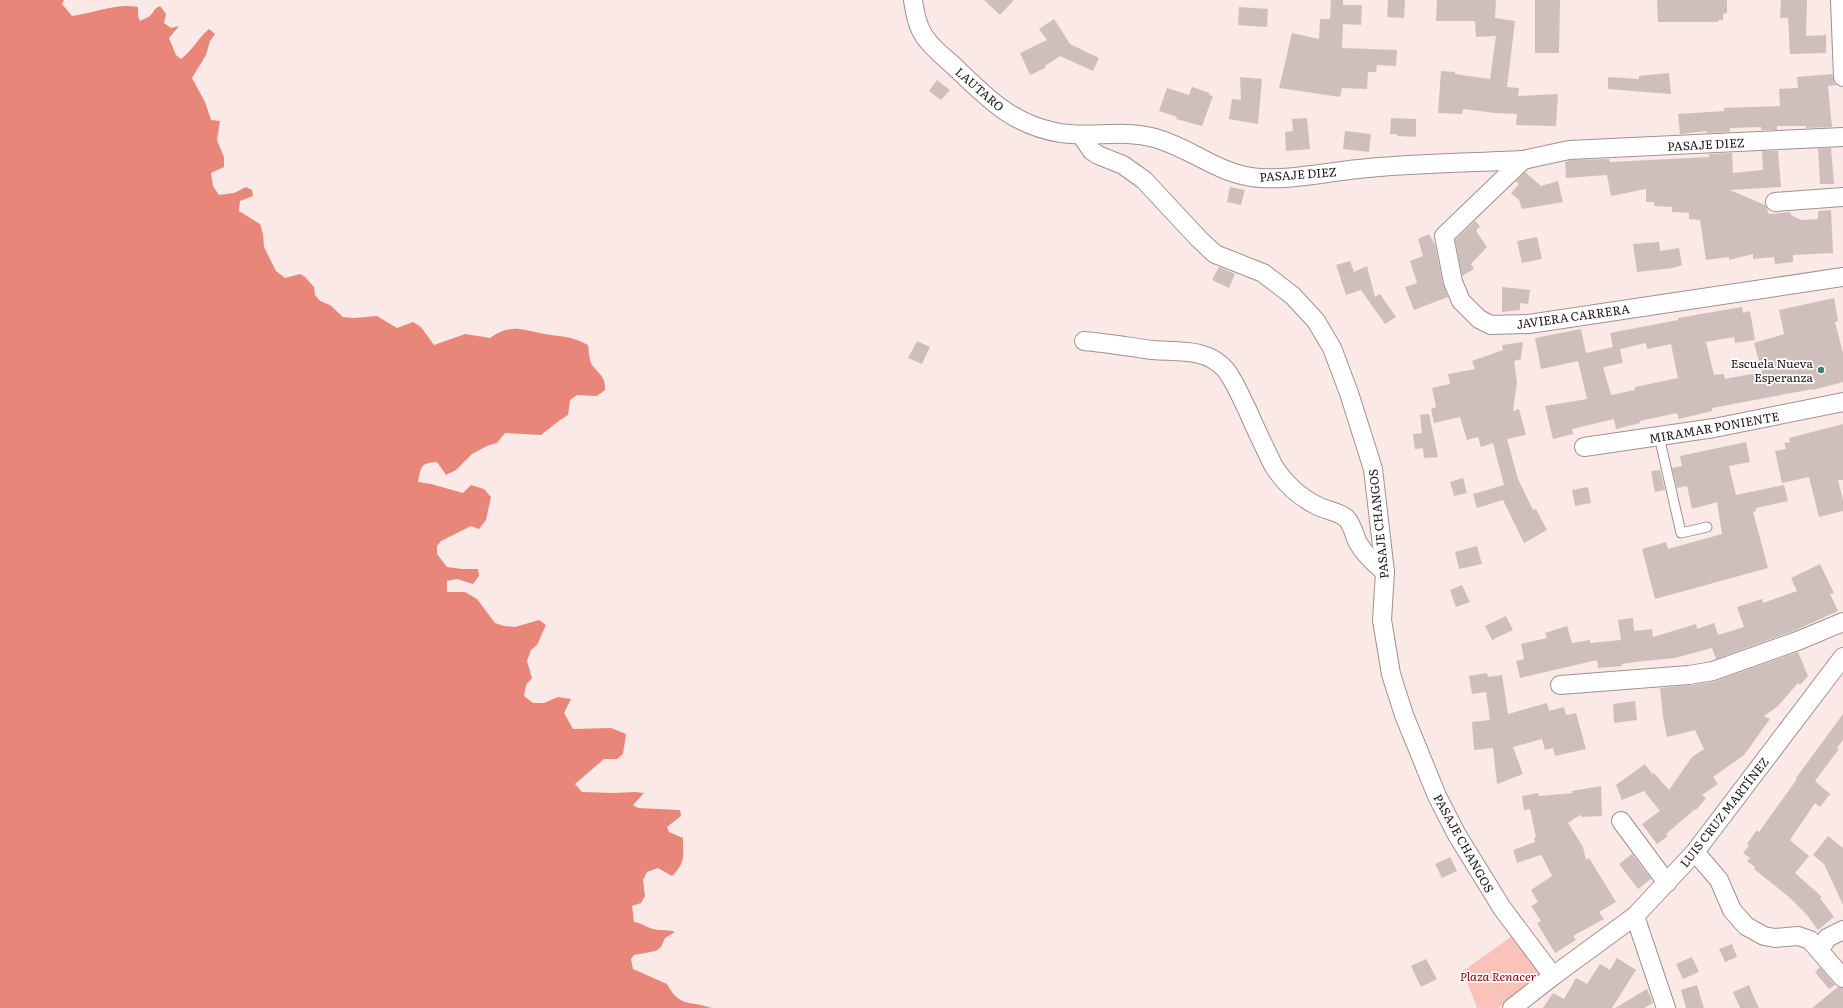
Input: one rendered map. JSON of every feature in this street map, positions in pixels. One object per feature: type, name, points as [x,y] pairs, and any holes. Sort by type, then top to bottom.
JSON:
[{"type":"street","name":"LAUTARO","points":[[913,0],[918,24],[930,44],[994,104],[1012,116],[1031,124],[1060,133],[1081,135]]},
{"type":"street","points":[[1840,0],[1843,77]]},
{"type":"street","name":"PASAJE DIEZ","points":[[1081,135],[1121,133],[1156,138],[1190,152],[1219,168],[1232,173],[1261,178],[1361,168],[1523,160],[1568,150],[1843,137]]},
{"type":"street","name":"PASAJE CHANGOS","points":[[1081,135],[1092,151],[1123,165],[1144,180],[1215,254],[1263,273],[1293,296],[1316,321],[1332,348],[1349,393],[1373,469],[1385,572],[1382,620],[1391,674],[1420,756],[1437,796],[1479,872],[1522,937],[1553,976]]},
{"type":"street","name":"JAVIERA CARRERA","points":[[1523,160],[1444,236],[1453,282],[1461,301],[1479,319],[1491,325],[1529,324],[1843,277]]},
{"type":"street","points":[[1775,202],[1843,197]]},
{"type":"street","points":[[1084,341],[1116,343],[1153,350],[1188,351],[1207,356],[1216,361],[1224,368],[1235,384],[1272,465],[1279,475],[1297,494],[1308,501],[1345,517],[1365,554],[1385,572]]},
{"type":"street","name":"MIRAMAR PONIENTE","points":[[1584,447],[1714,428],[1843,402]]},
{"type":"street","points":[[1560,685],[1689,676],[1713,671],[1800,640],[1843,622]]},
{"type":"street","name":"LUIS CRUZ MARTÍNEZ","points":[[1512,1008],[1635,916],[1667,883],[1695,852],[1843,656]]},
{"type":"street","points":[[1621,821],[1667,883]]},
{"type":"street","points":[[1695,852],[1719,880],[1732,910],[1746,926],[1764,936],[1775,938],[1798,936],[1810,940],[1843,978]]},
{"type":"street","points":[[1635,916],[1666,1008]]},
{"type":"street","points":[[1820,950],[1827,938],[1843,930]]},
{"type":"lane","points":[[1659,436],[1681,533],[1707,527]]},
{"type":"green space","name":"Plaza Renacer","points":[[1511,937],[1541,975],[1498,1008],[1477,1008],[1463,971]]},
{"type":"shaded area","points":[[0,0],[64,0],[62,4],[72,16],[114,7],[138,7],[138,16],[140,21],[150,16],[156,8],[160,6],[166,14],[164,23],[171,28],[179,26],[169,38],[176,55],[181,59],[209,29],[215,34],[210,41],[206,55],[192,78],[205,102],[211,120],[220,121],[217,140],[224,157],[224,167],[211,173],[213,186],[219,195],[234,193],[246,187],[252,190],[253,196],[240,201],[239,211],[260,224],[263,234],[264,247],[276,271],[285,278],[300,274],[305,277],[314,287],[315,295],[320,301],[330,305],[343,317],[354,318],[377,316],[397,328],[413,322],[421,327],[434,345],[465,334],[490,338],[509,329],[520,329],[570,338],[588,345],[591,363],[603,379],[605,390],[597,396],[577,395],[570,400],[568,415],[541,435],[505,433],[497,443],[487,446],[472,454],[456,470],[446,475],[437,462],[427,463],[421,469],[418,482],[463,493],[471,485],[484,489],[491,497],[486,520],[479,529],[471,526],[441,541],[437,546],[437,554],[447,567],[478,569],[479,576],[473,584],[457,579],[447,581],[447,592],[465,592],[477,599],[495,623],[504,626],[515,627],[539,620],[546,625],[537,645],[531,650],[527,661],[532,678],[526,685],[524,696],[533,703],[544,703],[558,697],[571,699],[564,713],[573,729],[611,728],[626,734],[623,754],[617,759],[604,759],[575,784],[582,792],[644,793],[633,805],[638,808],[680,810],[681,816],[667,827],[669,832],[683,838],[683,858],[680,867],[672,876],[658,868],[647,872],[643,880],[645,896],[641,903],[632,906],[634,922],[653,929],[675,932],[665,938],[661,947],[656,951],[634,955],[631,959],[633,969],[667,984],[676,997],[685,1002],[712,1008],[0,1008]]},
{"type":"building","points":[[984,0],[1014,0],[1000,15]]},
{"type":"building","points":[[1331,0],[1343,0],[1343,5],[1362,5],[1361,25],[1343,24],[1342,48],[1397,50],[1396,66],[1377,65],[1376,72],[1368,72],[1367,89],[1342,88],[1340,97],[1279,88],[1292,33],[1319,39],[1320,19],[1330,19]]},
{"type":"building","points":[[1388,0],[1405,0],[1404,18],[1387,17]]},
{"type":"building","points":[[1437,0],[1496,0],[1495,18],[1515,21],[1507,87],[1519,88],[1518,96],[1558,94],[1556,126],[1516,125],[1517,114],[1463,109],[1462,114],[1438,113],[1441,71],[1455,72],[1455,74],[1490,79],[1496,36],[1476,37],[1475,21],[1436,21]]},
{"type":"building","points":[[1535,0],[1560,0],[1559,53],[1535,53]]},
{"type":"building","points":[[1657,0],[1727,0],[1727,13],[1723,14],[1723,20],[1718,20],[1719,22],[1658,22]]},
{"type":"building","points":[[1781,0],[1807,0],[1806,36],[1826,35],[1826,53],[1790,54],[1788,18],[1780,18]]},
{"type":"building","points":[[1239,7],[1268,9],[1267,27],[1238,25]]},
{"type":"building","points":[[1054,19],[1070,44],[1099,58],[1093,71],[1060,56],[1045,66],[1045,68],[1030,75],[1020,53],[1047,40],[1039,29]]},
{"type":"building","points":[[1669,73],[1671,94],[1608,89],[1608,77],[1639,79],[1639,76]]},
{"type":"building","points":[[1832,74],[1834,82],[1837,85],[1828,86],[1832,127],[1806,128],[1806,126],[1777,126],[1777,130],[1761,130],[1761,127],[1730,128],[1730,132],[1707,133],[1707,131],[1680,134],[1678,114],[1724,111],[1724,108],[1780,106],[1779,89],[1798,88],[1797,77]]},
{"type":"building","points":[[1240,77],[1262,79],[1258,124],[1229,119],[1232,99],[1241,100]]},
{"type":"building","points":[[937,80],[950,90],[941,100],[929,91]]},
{"type":"building","points":[[1192,87],[1210,93],[1209,95],[1213,96],[1202,126],[1176,119],[1177,117],[1159,111],[1167,88],[1189,95]]},
{"type":"building","points":[[1307,118],[1310,149],[1286,151],[1285,132],[1293,131],[1292,119]]},
{"type":"building","points":[[1391,118],[1416,119],[1416,137],[1390,134]]},
{"type":"building","points":[[1345,131],[1371,134],[1369,152],[1343,149]]},
{"type":"building","points":[[1831,148],[1834,184],[1820,184],[1818,149],[1807,149]]},
{"type":"building","points":[[1762,151],[1778,151],[1781,187],[1730,190],[1765,205],[1769,214],[1790,212],[1791,215],[1801,220],[1818,219],[1818,211],[1831,210],[1833,253],[1793,255],[1793,262],[1775,264],[1774,257],[1753,259],[1753,254],[1729,260],[1729,257],[1706,260],[1700,220],[1689,219],[1689,213],[1672,212],[1672,207],[1654,206],[1654,202],[1646,202],[1646,189],[1611,196],[1607,175],[1566,178],[1565,162],[1570,160],[1609,159],[1610,162],[1709,157],[1709,154],[1732,153],[1733,173],[1763,170]]},
{"type":"building","points":[[1525,172],[1541,186],[1558,181],[1563,202],[1522,209],[1519,200],[1511,193],[1519,184],[1516,181]]},
{"type":"building","points":[[1230,187],[1245,190],[1241,205],[1227,202]]},
{"type":"building","points":[[1475,221],[1480,226],[1476,231],[1487,247],[1471,264],[1474,269],[1462,276],[1455,240]]},
{"type":"building","points":[[1429,234],[1435,245],[1443,284],[1448,297],[1414,310],[1405,287],[1417,283],[1410,261],[1423,256],[1418,239]]},
{"type":"building","points":[[1537,237],[1542,259],[1522,263],[1517,241]]},
{"type":"building","points":[[1659,242],[1660,251],[1679,248],[1682,265],[1673,268],[1637,272],[1633,244]]},
{"type":"building","points":[[1350,261],[1354,272],[1367,266],[1375,297],[1380,294],[1396,317],[1385,324],[1361,290],[1346,295],[1336,265]]},
{"type":"building","points":[[1219,267],[1235,274],[1229,288],[1212,280]]},
{"type":"building","points":[[1502,287],[1530,290],[1528,304],[1520,303],[1520,310],[1502,312]]},
{"type":"building","points":[[1834,298],[1838,321],[1835,322],[1843,353],[1843,382],[1813,390],[1712,408],[1712,411],[1679,419],[1677,413],[1640,421],[1640,423],[1616,429],[1614,419],[1572,429],[1573,434],[1553,439],[1545,406],[1587,399],[1578,361],[1541,369],[1535,338],[1581,329],[1586,353],[1613,347],[1610,333],[1678,320],[1678,318],[1742,307],[1743,313],[1750,311],[1755,340],[1735,343],[1734,337],[1706,342],[1714,375],[1724,374],[1725,379],[1762,372],[1754,343],[1784,334],[1779,310]],"holes":[[[1646,343],[1647,349],[1671,344],[1678,378],[1635,387],[1635,390],[1611,395],[1603,367],[1623,363],[1620,349]]]},
{"type":"building","points":[[917,341],[930,347],[922,364],[908,358]]},
{"type":"building","points":[[1523,342],[1521,359],[1514,361],[1517,382],[1513,411],[1519,409],[1526,435],[1507,439],[1518,479],[1533,510],[1536,509],[1547,530],[1524,543],[1503,500],[1477,508],[1473,494],[1504,485],[1493,443],[1481,447],[1478,437],[1467,440],[1460,417],[1434,423],[1431,409],[1436,407],[1432,388],[1450,384],[1448,374],[1475,369],[1472,361],[1503,350],[1502,345]]},
{"type":"building","points":[[1429,414],[1438,457],[1424,458],[1423,448],[1415,449],[1413,434],[1422,433],[1420,415]]},
{"type":"building","points":[[1843,424],[1843,480],[1838,480],[1843,500],[1843,511],[1819,517],[1809,477],[1782,483],[1775,451],[1786,449],[1784,443],[1790,442],[1789,438]]},
{"type":"building","points":[[1746,442],[1750,462],[1729,466],[1736,495],[1784,485],[1788,501],[1756,508],[1756,511],[1753,512],[1768,568],[1655,599],[1642,549],[1666,542],[1668,549],[1722,534],[1717,502],[1692,509],[1687,486],[1677,488],[1672,468],[1682,466],[1680,456]]},
{"type":"building","points":[[1660,470],[1665,490],[1655,492],[1651,471]]},
{"type":"building","points":[[1463,478],[1467,493],[1454,496],[1450,482]]},
{"type":"building","points":[[1588,487],[1591,503],[1575,506],[1572,490]]},
{"type":"building","points":[[1477,546],[1482,564],[1459,569],[1455,552]]},
{"type":"building","points":[[1820,564],[1834,593],[1830,594],[1838,611],[1796,630],[1716,659],[1712,648],[1675,658],[1635,662],[1622,664],[1622,666],[1598,668],[1597,660],[1520,678],[1516,661],[1524,659],[1521,644],[1547,638],[1545,633],[1567,626],[1572,643],[1590,640],[1590,643],[1621,640],[1618,620],[1633,618],[1634,631],[1652,629],[1653,637],[1696,624],[1697,629],[1714,623],[1718,635],[1744,627],[1737,607],[1762,599],[1763,603],[1797,591],[1791,578]]},
{"type":"building","points":[[1462,585],[1470,602],[1456,607],[1450,590]]},
{"type":"building","points":[[1506,616],[1513,630],[1492,640],[1485,626]]},
{"type":"building","points":[[1798,652],[1808,676],[1800,685],[1798,683],[1777,707],[1764,716],[1770,719],[1744,755],[1713,777],[1718,784],[1702,795],[1706,798],[1696,810],[1695,809],[1666,834],[1668,836],[1657,844],[1642,824],[1660,811],[1644,791],[1622,800],[1616,785],[1645,764],[1652,774],[1654,773],[1669,790],[1692,757],[1704,749],[1695,730],[1667,737],[1660,688],[1716,681]]},
{"type":"building","points":[[1487,673],[1488,677],[1502,675],[1508,714],[1547,703],[1549,711],[1564,707],[1566,715],[1576,713],[1586,749],[1555,756],[1553,748],[1545,750],[1542,739],[1513,747],[1523,774],[1497,784],[1493,748],[1474,750],[1472,722],[1490,720],[1486,692],[1472,694],[1469,676]]},
{"type":"building","points":[[1635,701],[1637,720],[1614,723],[1613,704]]},
{"type":"building","points":[[1843,714],[1843,740],[1837,748],[1839,749],[1815,781],[1830,794],[1820,807],[1815,803],[1790,840],[1809,856],[1795,873],[1822,897],[1820,898],[1834,917],[1818,930],[1807,915],[1789,897],[1754,869],[1755,867],[1747,861],[1750,858],[1743,853],[1749,846],[1747,844],[1757,830],[1759,832]]},
{"type":"building","points":[[1601,786],[1602,816],[1582,817],[1580,815],[1568,823],[1583,847],[1586,860],[1589,858],[1616,902],[1599,912],[1604,919],[1573,936],[1576,940],[1555,953],[1537,923],[1541,921],[1531,906],[1538,902],[1531,890],[1552,876],[1542,856],[1540,855],[1517,863],[1513,850],[1535,842],[1534,838],[1536,837],[1530,809],[1524,810],[1522,796],[1538,793],[1539,796],[1573,793],[1572,791]]},
{"type":"building","points":[[1828,836],[1843,848],[1843,905],[1824,864],[1813,855]]},
{"type":"building","points":[[1632,854],[1651,879],[1638,889],[1619,864]]},
{"type":"building","points":[[1450,857],[1457,871],[1442,878],[1435,864]]},
{"type":"building","points":[[1732,944],[1737,957],[1725,962],[1719,949]]},
{"type":"building","points":[[1692,957],[1699,972],[1683,979],[1676,964]]},
{"type":"building","points":[[1617,958],[1636,970],[1612,1008],[1543,1008],[1553,993],[1564,999],[1576,978],[1587,984],[1600,964],[1610,970]]},
{"type":"building","points":[[1426,959],[1437,979],[1421,987],[1411,966]]},
{"type":"building","points":[[1820,967],[1835,985],[1829,989],[1815,972]]},
{"type":"building","points":[[1697,985],[1704,1008],[1686,1008],[1681,990]]},
{"type":"building","points":[[1749,985],[1759,1008],[1740,1008],[1733,992]]},
{"type":"building","points":[[1838,987],[1843,988],[1843,1008],[1812,1008]]},
{"type":"building","points":[[1647,989],[1653,1003],[1644,1008],[1615,1008]]},
{"type":"place","name":"Escuela Nueva Esperanza","points":[[1821,370]]}]
